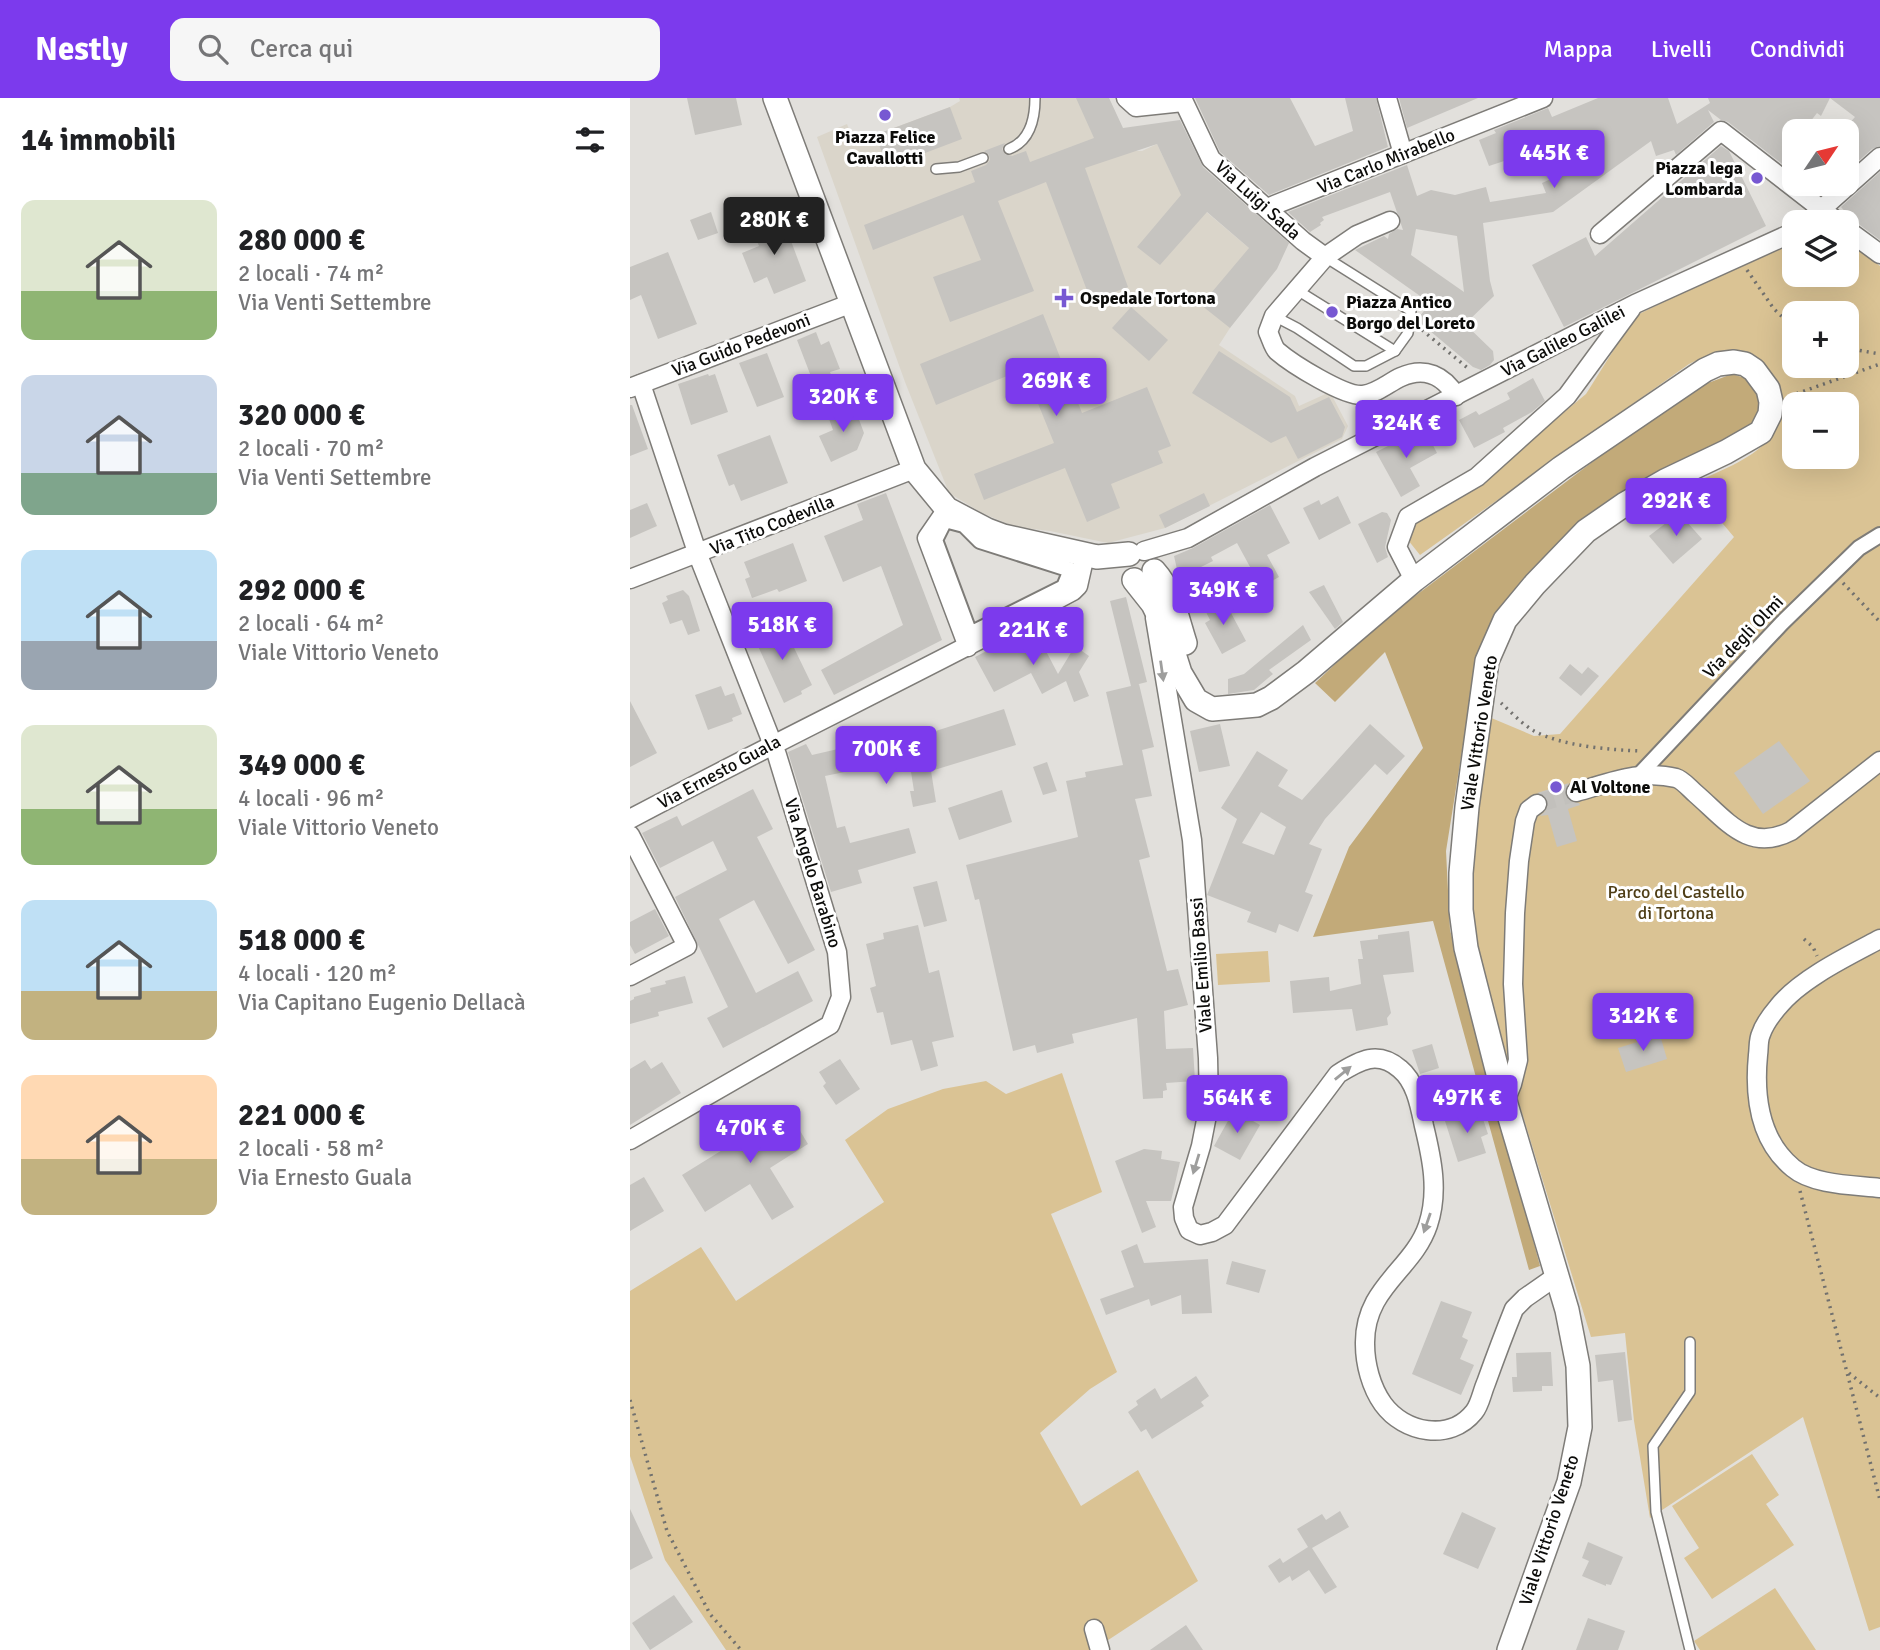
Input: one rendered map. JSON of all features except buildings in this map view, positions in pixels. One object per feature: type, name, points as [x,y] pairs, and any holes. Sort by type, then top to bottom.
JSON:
[{"type":"street","points":[[775,98],[914,469],[941,502],[1003,536],[1084,561]]},
{"type":"street","points":[[1126,98],[1136,107],[1182,100]]},
{"type":"street","points":[[1387,98],[1403,154]]},
{"type":"street","name":"Via Carlo Mirabello","points":[[1267,208],[1403,154],[1508,105],[1543,98]]},
{"type":"street","name":"Via Luigi Sada","points":[[1182,100],[1211,159],[1303,241],[1325,257]]},
{"type":"street","points":[[1600,234],[1721,131],[1822,210],[1880,157]]},
{"type":"street","points":[[1390,221],[1357,235],[1325,257],[1274,316],[1268,332],[1275,350],[1343,391],[1358,395],[1372,394],[1403,376],[1424,373],[1438,376],[1448,383],[1456,396]]},
{"type":"street","name":"Via Galileo Galilei","points":[[1140,566],[1315,467],[1634,304],[1782,237]]},
{"type":"street","points":[[1859,239],[1880,254]]},
{"type":"street","name":"Via Guido Pedevoni","points":[[636,386],[852,303]]},
{"type":"street","points":[[1414,580],[1397,547],[1408,517],[1476,477],[1567,396],[1634,304]]},
{"type":"street","name":"Viale Vittorio Veneto","points":[[1140,566],[1180,673],[1196,700],[1212,709],[1257,705],[1306,672],[1414,580],[1562,468],[1706,370],[1718,364],[1745,364],[1761,378],[1768,389],[1770,414],[1761,432],[1727,452],[1645,492],[1586,531],[1505,620],[1487,661],[1466,807],[1461,910],[1466,948],[1505,1101],[1558,1275],[1578,1366],[1580,1427],[1569,1482],[1509,1650]]},
{"type":"street","name":"Via Angelo Barabino","points":[[630,1140],[830,1025],[841,997],[837,952],[772,743],[698,555],[636,386]]},
{"type":"street","name":"Via Tito Codevilla","points":[[630,579],[698,555],[914,469]]},
{"type":"street","points":[[941,502],[927,538],[968,648]]},
{"type":"street","points":[[1084,561],[1064,587],[970,634],[935,540],[945,520],[964,525],[980,541],[1084,561],[1140,566],[1165,582],[1190,662],[1196,675],[1223,708]]},
{"type":"street","name":"Via degli Olmi","points":[[1640,774],[1782,623],[1859,548],[1880,535]]},
{"type":"street","name":"Via Ernesto Guala","points":[[630,819],[772,743],[968,648],[1073,591],[1078,586],[1084,561]]},
{"type":"street","name":"Viale Emilio Bassi","points":[[1153,604],[1192,840],[1208,1058],[1209,1105],[1201,1146],[1183,1207],[1189,1230],[1200,1235],[1225,1225],[1338,1074],[1362,1059],[1387,1059],[1403,1071],[1416,1093],[1432,1159],[1435,1192],[1428,1226],[1416,1248],[1381,1289],[1369,1314],[1365,1343],[1370,1376],[1384,1404],[1399,1420],[1418,1430],[1442,1432],[1460,1426],[1475,1411],[1514,1309],[1558,1275]]},
{"type":"street","points":[[1576,793],[1640,774],[1679,778],[1721,817],[1752,839],[1775,840],[1791,831],[1880,761]]},
{"type":"street","points":[[1505,1101],[1513,1084],[1518,1060],[1513,984],[1514,913],[1519,861],[1525,821],[1529,810],[1537,804]]},
{"type":"street","points":[[630,835],[687,946],[630,976]]},
{"type":"street","points":[[1880,939],[1843,958],[1811,979],[1779,1006],[1760,1035],[1757,1095],[1762,1123],[1775,1149],[1794,1170],[1836,1185],[1880,1188]]},
{"type":"street","points":[[1094,1629],[1100,1650]]},
{"type":"lane","points":[[1009,149],[1019,145],[1025,138],[1035,108],[1035,98]]},
{"type":"lane","points":[[936,169],[959,167],[983,158]]},
{"type":"lane","points":[[1274,316],[1354,366],[1366,366],[1395,351],[1408,333],[1410,311],[1325,257]]},
{"type":"lane","points":[[1297,290],[1395,351]]},
{"type":"lane","points":[[1690,1342],[1690,1392],[1653,1446],[1656,1512],[1690,1650]]},
{"type":"path","points":[[1738,257],[1774,310],[1782,317]]},
{"type":"path","points":[[1409,320],[1484,382]]},
{"type":"path","points":[[1859,350],[1880,354]]},
{"type":"path","points":[[1802,392],[1880,364]]},
{"type":"path","points":[[1833,573],[1880,622]]},
{"type":"path","points":[[1483,689],[1535,731],[1570,743],[1610,750],[1661,752]]},
{"type":"path","points":[[1794,1170],[1880,1500]]},
{"type":"path","points":[[1847,1372],[1880,1398]]},
{"type":"path","points":[[630,1400],[667,1531],[710,1614],[741,1650]]},
{"type":"shaded area","name":"Ospedale Tortona","points":[[959,98],[1109,98],[1132,151],[1142,151],[1157,144],[1178,188],[1249,248],[1230,328],[1219,345],[1295,396],[1299,406],[1330,392],[1348,426],[1342,439],[1165,528],[1108,543],[1015,527],[982,513],[949,493],[905,382],[817,137],[847,124],[853,140],[875,135],[950,107],[960,101]]},
{"type":"shaded area","points":[[1732,374],[1748,379],[1755,390],[1759,406],[1755,423],[1585,522],[1473,682],[1446,851],[1450,930],[1540,1266],[1529,1270],[1433,921],[1313,937],[1349,847],[1423,748],[1385,652],[1335,702],[1315,683],[1378,624],[1591,463],[1681,398]]},
{"type":"green space","name":"Parco del Castello di Tortona","points":[[1782,244],[1782,287],[1859,287],[1859,249],[1880,266],[1880,1627],[1869,1631],[1803,1417],[1650,1518],[1634,1421],[1625,1333],[1591,1337],[1510,1074],[1473,936],[1468,864],[1489,717],[1534,736],[1560,734],[1734,537],[1690,485],[1732,465],[1761,447],[1775,431],[1780,408],[1776,382],[1756,358],[1736,351],[1711,355],[1689,364],[1420,555],[1408,540],[1414,518],[1481,481],[1586,394],[1635,316]]},
{"type":"green space","points":[[1268,951],[1270,982],[1218,985],[1216,954]]},
{"type":"green space","points":[[1062,1073],[1102,1192],[1051,1214],[1117,1372],[1090,1389],[1040,1433],[1081,1506],[1138,1470],[1198,1581],[1093,1650],[726,1650],[665,1560],[630,1456],[630,1291],[701,1247],[736,1301],[884,1202],[845,1140],[888,1109],[943,1089],[986,1081],[1006,1094]]},
{"type":"green space","points":[[1752,1454],[1779,1495],[1766,1504],[1794,1545],[1712,1599],[1684,1558],[1699,1548],[1672,1506]]},
{"type":"green space","points":[[1775,1588],[1816,1650],[1700,1650],[1694,1641]]},
{"type":"tunnel","points":[[1537,804],[1576,792]]},
{"type":"place","name":"Piazza Felice Cavallotti","points":[[885,115]]},
{"type":"place","name":"Piazza lega Lombarda","points":[[1757,178]]},
{"type":"place","name":"Ospedale Tortona","points":[[1064,298]]},
{"type":"place","name":"Piazza Antico Borgo del Loreto","points":[[1332,312]]},
{"type":"place","name":"Al Voltone","points":[[1556,787]]}]
